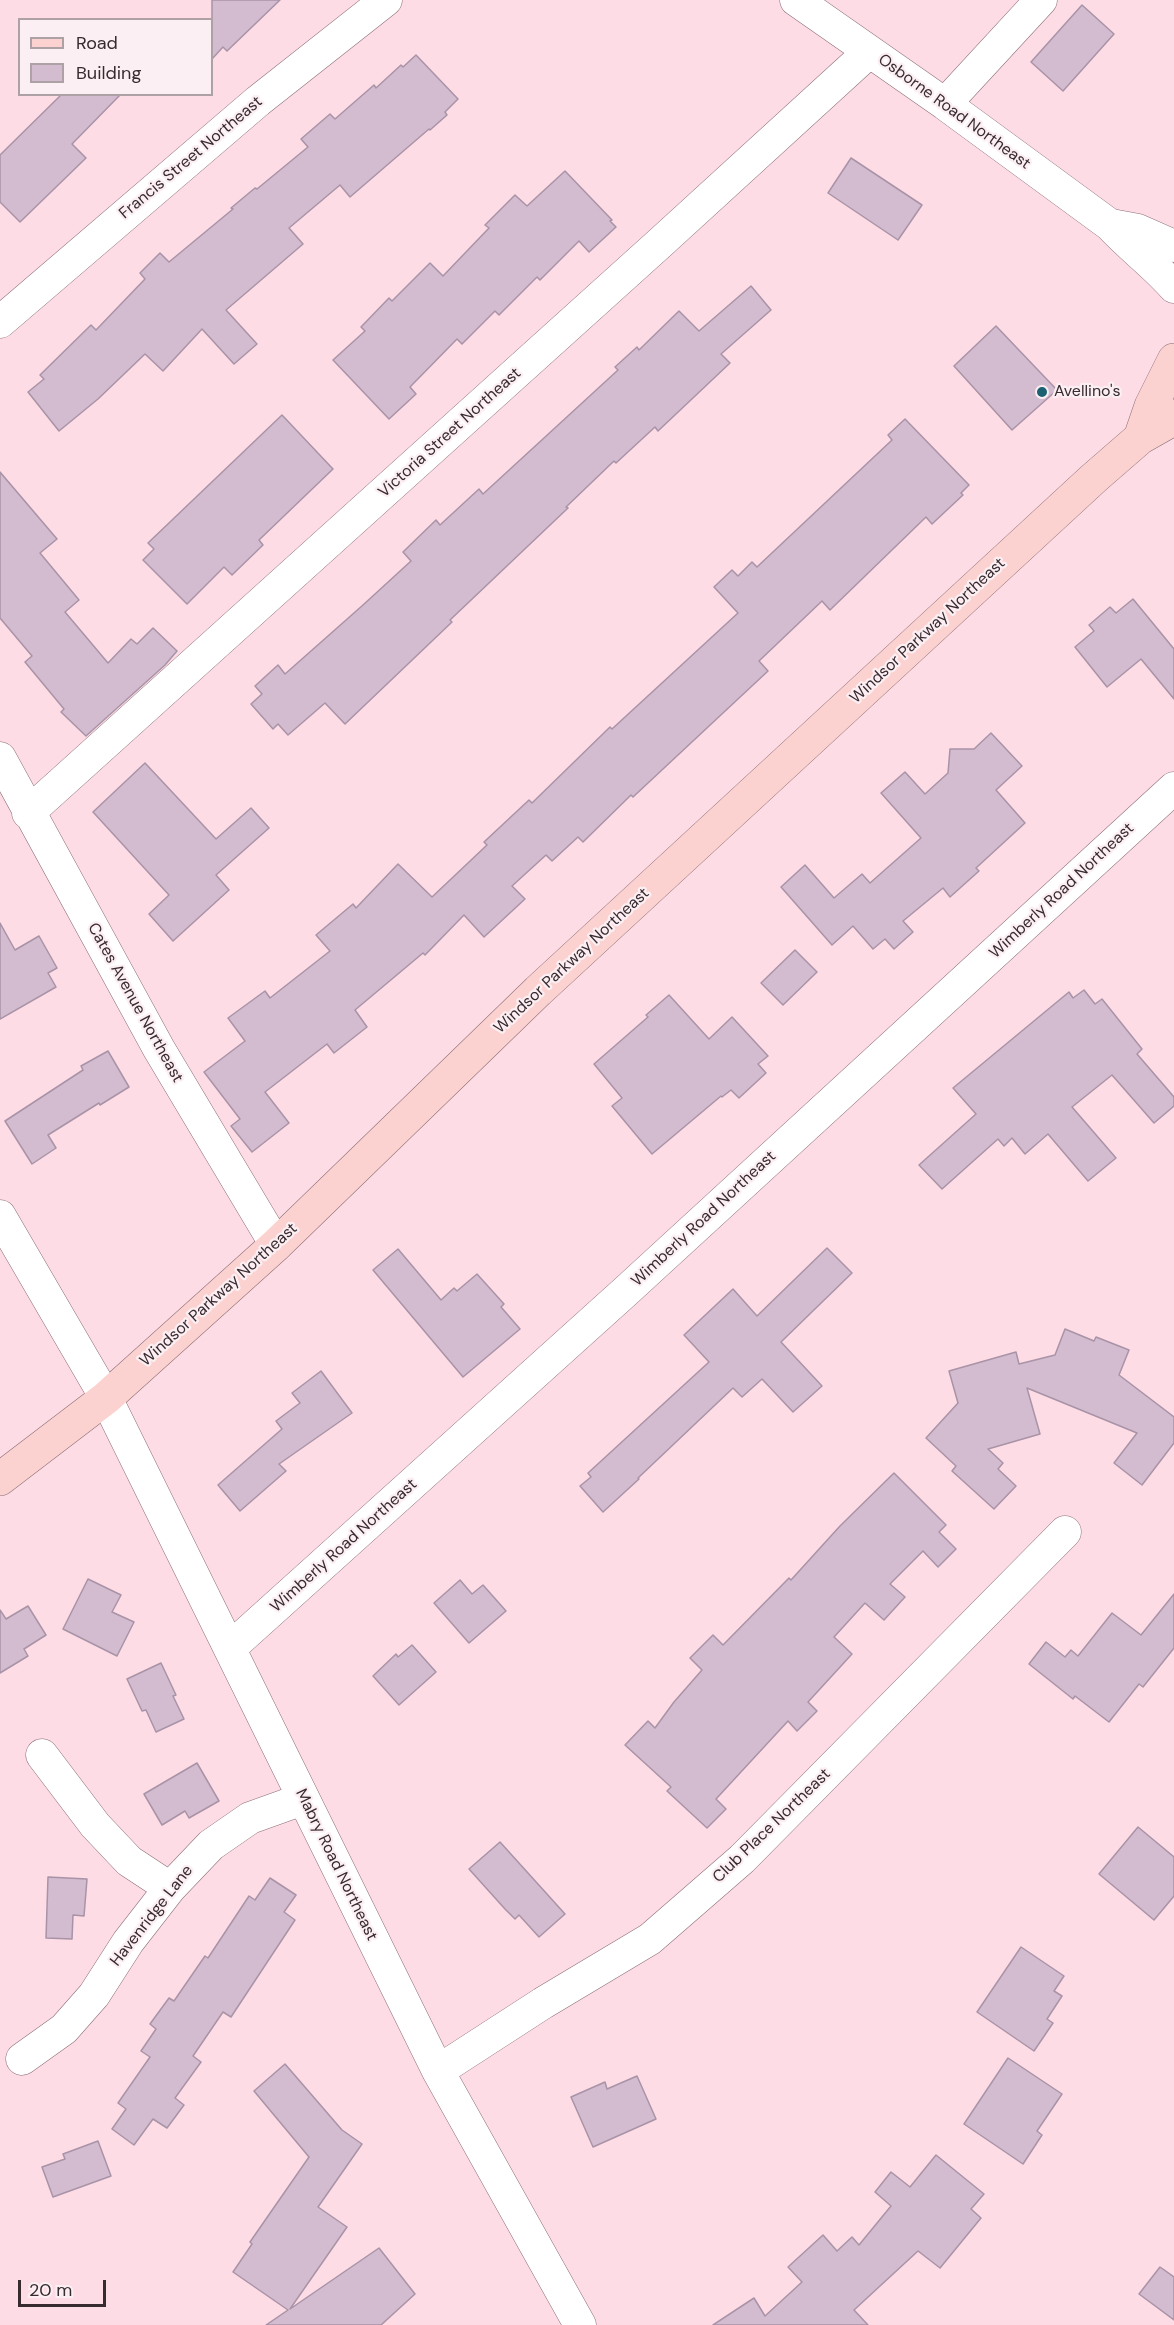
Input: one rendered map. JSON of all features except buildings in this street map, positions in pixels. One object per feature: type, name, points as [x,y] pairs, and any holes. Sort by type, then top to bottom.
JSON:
[{"type":"street","name":"Francis Street Northeast","points":[[0,322],[258,101],[386,0]]},
{"type":"street","name":"Osborne Road Northeast","points":[[796,0],[945,104],[1110,225],[1128,245],[1161,272],[1174,286]]},
{"type":"street","points":[[945,104],[1041,0]]},
{"type":"street","name":"Victoria Street Northeast","points":[[28,813],[643,259],[869,52]]},
{"type":"street","name":"Osborne Road Northeast","points":[[1110,225],[1138,230],[1174,246]]},
{"type":"street","name":"Windsor Parkway Northeast","points":[[1140,438],[1151,406],[1174,360]]},
{"type":"street","name":"Windsor Parkway Northeast","points":[[0,1479],[106,1398],[276,1245],[538,991],[1140,438],[1174,416]]},
{"type":"street","name":"Cates Avenue Northeast","points":[[0,758],[28,813],[69,882],[159,1049],[276,1245]]},
{"type":"street","name":"Wimberly Road Northeast","points":[[231,1648],[634,1283],[1174,788]]},
{"type":"street","name":"Mabry Road Northeast","points":[[0,1216],[106,1398],[438,2071],[580,2325]]},
{"type":"street","name":"Club Place Northeast","points":[[438,2071],[543,2003],[650,1939],[742,1859],[1065,1532]]},
{"type":"street","points":[[42,1755],[95,1825],[129,1861],[170,1888]]},
{"type":"street","name":"Havenridge Lane","points":[[22,2059],[64,2029],[94,1995],[128,1942],[170,1888],[211,1845],[250,1818],[303,1798]]},
{"type":"place","name":"Avellino's","points":[[1042,392]]}]
